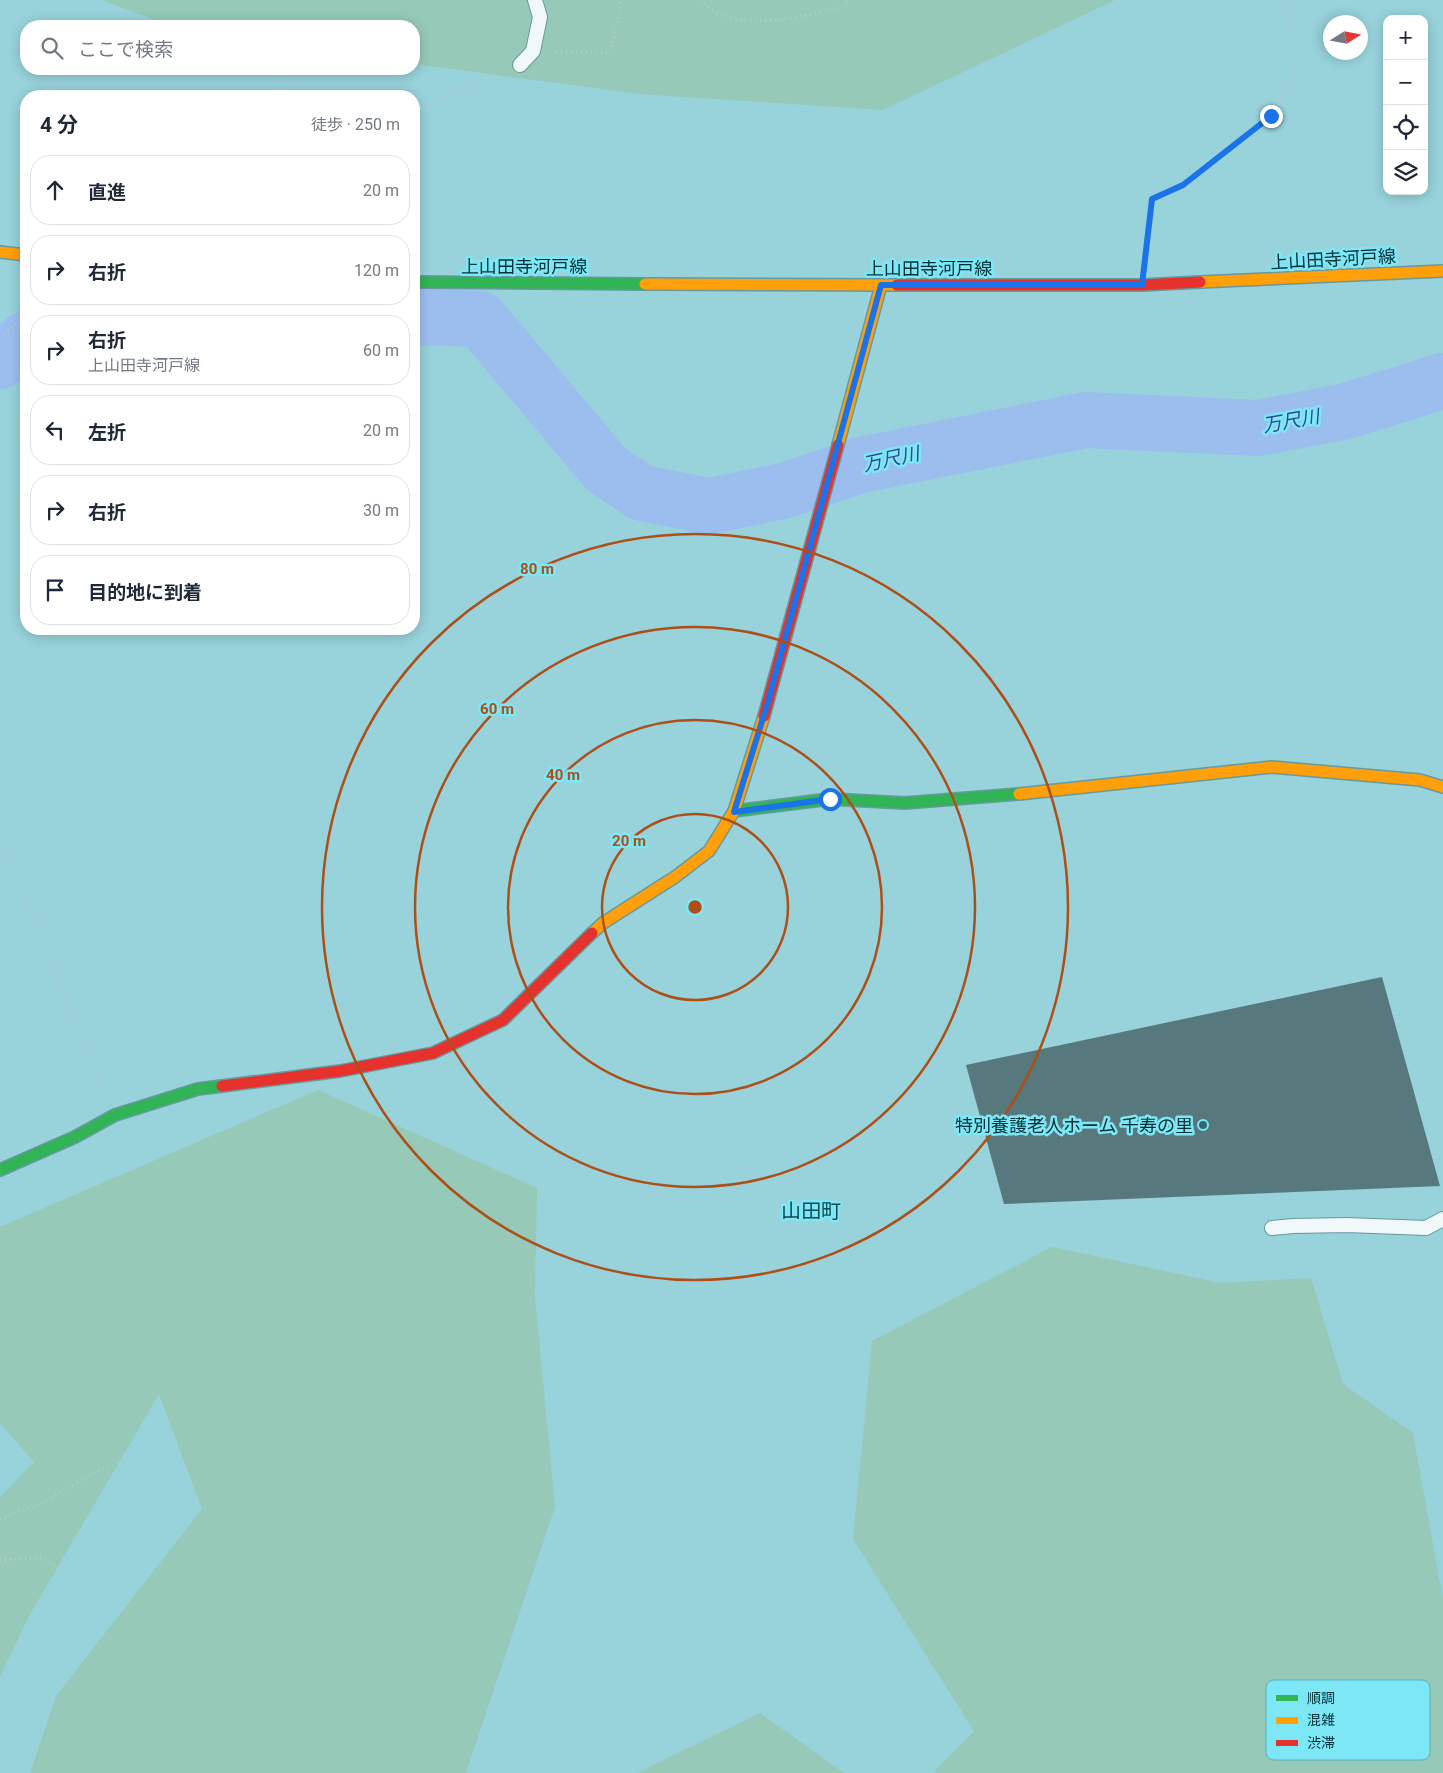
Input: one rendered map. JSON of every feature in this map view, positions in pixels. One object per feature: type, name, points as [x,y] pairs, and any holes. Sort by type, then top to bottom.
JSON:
[{"type":"street","points":[[0,252],[20,254]]},
{"type":"street","name":"上山田寺河戸線","points":[[420,282],[493,284],[1142,285],[1443,271]]},
{"type":"street","points":[[0,1170],[75,1137],[115,1115],[198,1089],[340,1071],[433,1053],[502,1020],[603,923],[675,877],[709,851],[734,812],[767,705],[881,285]]},
{"type":"street","points":[[734,812],[830,799],[905,803],[1025,794],[1272,767],[1420,780],[1443,787]]},
{"type":"lane","points":[[520,65],[533,51],[540,17],[535,0]]},
{"type":"lane","points":[[1272,1228],[1347,1225],[1426,1228],[1443,1219]]},
{"type":"path","points":[[533,51],[610,53],[622,0]]},
{"type":"path","points":[[701,0],[716,12],[741,20],[779,20],[843,7],[847,0]]},
{"type":"path","points":[[1142,285],[1152,199],[1183,185],[1271,116],[1282,100],[1298,65],[1289,0]]},
{"type":"path","points":[[420,109],[520,65]]},
{"type":"path","points":[[0,338],[20,320]]},
{"type":"path","points":[[0,848],[6,855],[28,903],[115,1115]]},
{"type":"path","points":[[0,1519],[40,1504],[99,1470],[132,1462]]},
{"type":"path","points":[[0,1560],[40,1558],[70,1572]]},
{"type":"green space","points":[[102,0],[1115,0],[883,110],[640,94],[420,65],[420,20],[155,20]]},
{"type":"green space","points":[[318,1090],[537,1188],[535,1296],[555,1507],[466,1773],[30,1773],[56,1696],[202,1509],[159,1394],[29,1616],[0,1677],[0,1497],[34,1462],[0,1423],[0,1227]]},
{"type":"green space","points":[[1052,1247],[1221,1283],[1311,1278],[1343,1384],[1413,1433],[1443,1600],[1443,1773],[933,1773],[974,1731],[853,1539],[872,1341]]},
{"type":"green space","points":[[760,1713],[844,1773],[637,1773]]},
{"type":"building","name":"特別養護老人ホーム 千寿の里","points":[[1382,977],[1440,1186],[1004,1204],[966,1065]]},
{"type":"waterway","name":"万尺川","points":[[420,317],[480,319],[606,469],[642,493],[709,506],[783,491],[861,465],[1086,420],[1257,428],[1343,412],[1443,381]]},
{"type":"waterway","name":"万尺川","points":[[0,361],[20,344]]},
{"type":"traffic: fast","points":[[420,282],[645,284]]},
{"type":"traffic: fast","points":[[734,811],[830,799],[905,803],[1019,794]]},
{"type":"traffic: fast","points":[[0,1170],[75,1137],[115,1115],[198,1089],[222,1086]]},
{"type":"traffic: slow","points":[[0,252],[20,254]]},
{"type":"traffic: slow","points":[[1200,282],[1443,271]]},
{"type":"traffic: slow","points":[[645,284],[897,285]]},
{"type":"traffic: slow","points":[[838,445],[881,285]]},
{"type":"traffic: slow","points":[[592,933],[603,923],[675,877],[709,851],[734,811],[764,716]]},
{"type":"traffic: slow","points":[[1019,794],[1272,767],[1420,780],[1443,787]]},
{"type":"traffic: jam","points":[[897,285],[1142,285],[1200,282]]},
{"type":"traffic: jam","points":[[764,716],[838,445]]},
{"type":"traffic: jam","points":[[222,1086],[340,1071],[433,1053],[503,1020],[592,933]]},
{"type":"place","name":"特別養護老人ホーム 千寿の里","points":[[1203,1125]]},
{"type":"district","name":"山田町","points":[[811,1211]]},
{"type":"route","points":[[830,799],[734,812],[767,705],[881,285],[1142,285],[1152,199],[1183,185],[1271,116]]}]
